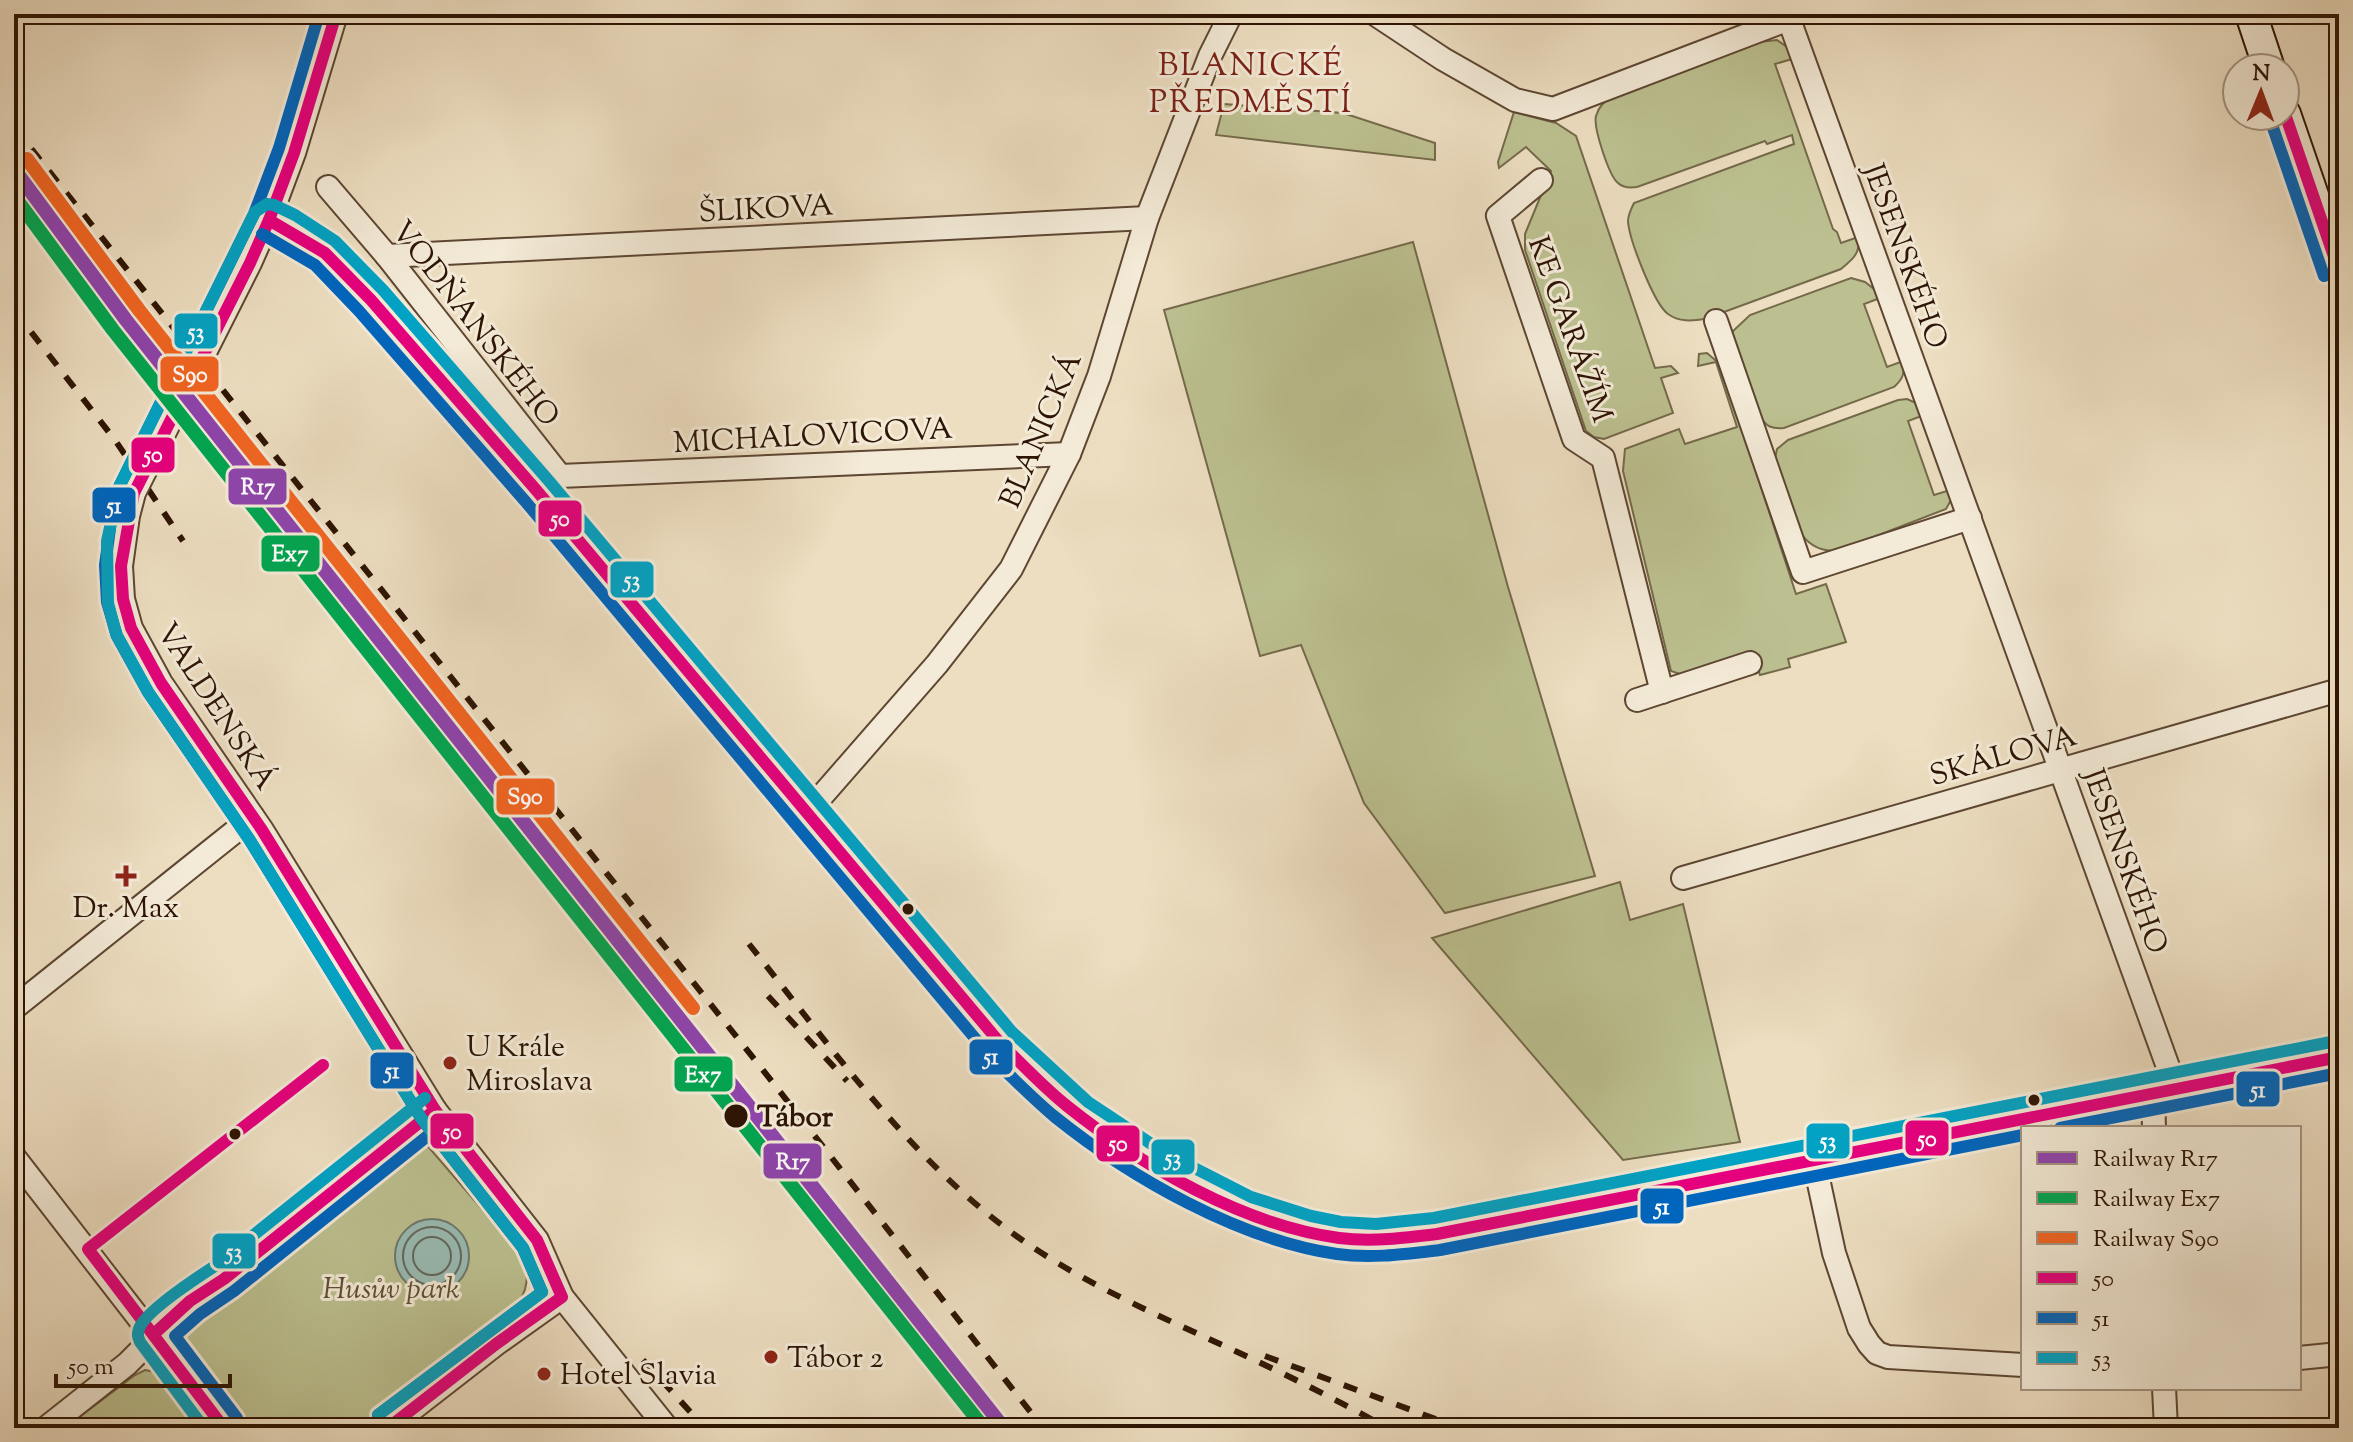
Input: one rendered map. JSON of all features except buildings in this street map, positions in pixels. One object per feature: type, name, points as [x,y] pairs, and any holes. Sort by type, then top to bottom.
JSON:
[{"type":"main road","points":[[2251,14],[2264,52]]},
{"type":"main road","points":[[2291,132],[2339,271]]},
{"type":"street","name":"VALDENSKÁ","points":[[336,14],[294,153],[269,220],[134,493],[121,566],[123,599],[131,628],[161,683],[253,817],[435,1110],[537,1240],[562,1297],[667,1428]]},
{"type":"street","name":"BLANICKÁ","points":[[806,814],[937,664],[1011,569],[1069,454],[1099,376],[1147,218],[1210,56],[1231,14]]},
{"type":"street","points":[[1375,14],[1443,59],[1515,100],[1553,109],[1788,17]]},
{"type":"street","name":"JESENSKÉHO","points":[[1788,17],[2176,1089]]},
{"type":"street","name":"KE GARÁŽÍM","points":[[1541,180],[1498,216],[1574,439],[1603,458],[1662,692]]},
{"type":"street","name":"VODŇANSKÉHO","points":[[328,187],[387,256],[560,476]]},
{"type":"street","name":"ŠLIKOVA","points":[[387,256],[1147,218]]},
{"type":"street","name":"VODŇANSKÉHO","points":[[269,220],[297,235],[340,266],[537,491],[1000,1043],[1059,1099],[1143,1160],[1284,1226],[1340,1238],[1404,1238],[1547,1213],[2339,1057]]},
{"type":"street","points":[[1716,321],[1803,572],[1970,518]]},
{"type":"street","name":"MICHALOVICOVA","points":[[560,476],[1069,454]]},
{"type":"street","points":[[537,491],[560,476]]},
{"type":"street","points":[[1637,700],[1750,663]]},
{"type":"street","name":"SKÁLOVA","points":[[1683,878],[2339,690]]},
{"type":"street","points":[[14,1008],[253,817]]},
{"type":"street","points":[[2153,1094],[2154,1126]]},
{"type":"street","points":[[46,1428],[127,1364],[190,1301],[224,1279],[435,1110]]},
{"type":"street","points":[[14,1157],[224,1428]]},
{"type":"street","points":[[1814,1160],[1834,1253],[1852,1309],[1864,1336],[1877,1353],[1888,1357],[2021,1365]]},
{"type":"street","points":[[388,1428],[562,1297]]},
{"type":"street","points":[[2301,1358],[2339,1354]]},
{"type":"street","points":[[2164,1390],[2166,1428]]},
{"type":"green space","points":[[1777,40],[1787,47],[1792,59],[1775,64],[1833,229],[1841,243],[1858,237],[1857,252],[1841,269],[1705,319],[1677,318],[1662,308],[1637,256],[1628,221],[1634,203],[1794,144],[1792,135],[1767,144],[1765,141],[1637,187],[1627,187],[1614,179],[1606,162],[1597,130],[1597,113],[1612,96],[1750,43]]},
{"type":"green space","points":[[1224,104],[1343,113],[1435,143],[1435,160],[1216,135]]},
{"type":"green space","points":[[1514,112],[1556,123],[1576,136],[1655,368],[1671,366],[1678,373],[1661,378],[1673,413],[1604,439],[1586,431],[1525,250],[1525,234],[1551,171],[1526,147],[1499,168],[1498,162]]},
{"type":"green space","points":[[1413,242],[1508,587],[1595,876],[1445,913],[1364,803],[1301,645],[1260,656],[1164,310]]},
{"type":"green space","points":[[1851,278],[1865,282],[1879,293],[1880,298],[1864,304],[1887,367],[1903,361],[1901,378],[1894,387],[1784,428],[1770,426],[1760,416],[1732,332],[1750,315]]},
{"type":"green space","points":[[1707,353],[1721,365],[1796,594],[1826,584],[1846,642],[1788,659],[1790,667],[1760,675],[1751,651],[1680,674],[1671,671],[1623,471],[1625,449],[1679,429],[1685,444],[1737,427],[1716,362],[1698,366],[1699,354]]},
{"type":"green space","points":[[1907,399],[1916,403],[1924,415],[1908,421],[1934,495],[1950,490],[1951,500],[1946,509],[1840,550],[1824,550],[1811,544],[1801,534],[1787,505],[1775,459],[1777,449],[1788,440]]},
{"type":"green space","points":[[1620,882],[1630,920],[1683,904],[1740,1142],[1623,1160],[1432,938]]},
{"type":"green space","name":"Husův park","points":[[419,1136],[526,1260],[523,1296],[509,1314],[363,1428],[239,1428],[178,1345],[179,1329],[204,1306],[212,1312],[399,1162],[393,1154]]},
{"type":"green space","points":[[145,1370],[160,1373],[203,1428],[65,1428],[135,1375]]},
{"type":"water","points":[[425,1219],[439,1219],[453,1225],[463,1235],[469,1256],[463,1277],[453,1287],[439,1293],[425,1293],[411,1287],[401,1277],[395,1263],[395,1249],[401,1235],[411,1225]]},
{"type":"railway","points":[[14,127],[774,1084],[1043,1428]]},
{"type":"railway","points":[[14,310],[115,440],[183,541]]},
{"type":"railway","points":[[749,944],[905,1136],[976,1204],[1015,1235],[1098,1286],[1299,1382],[1387,1428]]},
{"type":"railway","points":[[768,996],[847,1081]]},
{"type":"railway","points":[[1265,1356],[1460,1428]]},
{"type":"railway","points":[[643,1360],[705,1428]]},
{"type":"rail line","name":"S90","points":[[27,159],[139,310],[693,1008]]},
{"type":"rail line","name":"R17","points":[[14,169],[126,320],[1004,1428]]},
{"type":"rail line","name":"Ex7","points":[[14,196],[113,330],[984,1428]]},
{"type":"transit line","name":"51","points":[[319,14],[279,148],[254,214],[119,487],[105,565],[107,602],[117,636],[148,692],[249,839],[421,1118],[523,1248],[542,1292],[378,1415]]},
{"type":"transit line","name":"50","points":[[336,14],[294,153],[269,220],[134,493],[121,566],[123,599],[131,628],[161,683],[262,830],[435,1110],[537,1240],[562,1297],[388,1428]]},
{"type":"transit line","name":"51","points":[[2274,132],[2324,276]]},
{"type":"transit line","name":"50","points":[[2291,132],[2339,271]]},
{"type":"transit line","name":"53","points":[[378,1415],[542,1292],[523,1248],[421,1118],[249,839],[148,692],[116,634],[108,603],[107,541],[119,487],[255,212],[267,204],[295,215],[335,241],[383,290],[549,481],[1012,1032],[1088,1102],[1165,1153],[1251,1197],[1341,1222],[1376,1224],[1434,1218],[2336,1041]]},
{"type":"transit line","name":"50","points":[[269,220],[325,253],[371,300],[537,491],[1000,1043],[1050,1091],[1096,1128],[1161,1171],[1231,1206],[1303,1231],[1339,1238],[1376,1240],[1437,1234],[2339,1057]]},
{"type":"transit line","name":"51","points":[[262,234],[315,265],[359,311],[525,501],[989,1055],[1046,1110],[1085,1140],[1188,1203],[1225,1221],[1300,1247],[1350,1255],[1401,1254],[1440,1250],[2021,1135]]},
{"type":"transit line","name":"50","points":[[224,1428],[88,1249],[323,1065]]},
{"type":"transit line","name":"51","points":[[2070,1126],[2339,1073]]},
{"type":"transit line","name":"53","points":[[204,1428],[140,1342],[138,1333],[143,1322],[161,1304],[215,1266],[425,1098]]},
{"type":"transit line","name":"50","points":[[154,1334],[190,1301],[224,1279],[435,1110]]},
{"type":"transit line","name":"51","points":[[237,1418],[175,1336],[445,1122]]},
{"type":"place","name":"Dr. Max","points":[[126,876]]},
{"type":"place","name":"U Krále Miroslava","points":[[450,1063]]},
{"type":"place","name":"Tábor","points":[[736,1116]]},
{"type":"place","name":"Tábor 2","points":[[771,1357]]},
{"type":"place","name":"Hotel Slavia","points":[[544,1374]]},
{"type":"district","name":"BLANICKÉ PŘEDMĚSTÍ","points":[[1251,82]]}]
